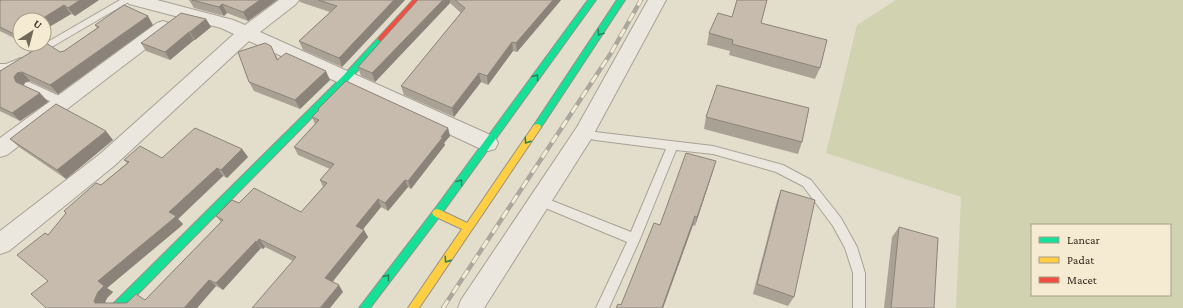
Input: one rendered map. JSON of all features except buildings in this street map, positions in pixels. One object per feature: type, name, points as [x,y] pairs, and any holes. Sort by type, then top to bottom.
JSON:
[{"type":"main road","points":[[117,308],[346,79],[417,0]]},
{"type":"main road","points":[[364,308],[437,213],[592,0]]},
{"type":"main road","points":[[413,308],[469,228],[621,0]]},
{"type":"main road","points":[[437,213],[469,228]]},
{"type":"street","points":[[135,0],[227,24],[246,34],[488,143]]},
{"type":"street","points":[[0,244],[107,160],[246,34],[290,0]]},
{"type":"street","points":[[470,308],[584,133],[657,0]]},
{"type":"street","points":[[0,149],[183,13]]},
{"type":"lane","points":[[0,67],[7,67],[20,61],[127,0]]},
{"type":"lane","points":[[29,86],[62,102]]},
{"type":"lane","points":[[584,133],[595,136],[713,150],[779,168],[807,183],[837,222],[851,247],[859,273],[859,308]]},
{"type":"lane","points":[[602,308],[634,239],[672,145]]},
{"type":"lane","points":[[540,201],[634,239]]},
{"type":"green space","points":[[896,0],[1183,0],[1183,308],[956,308],[961,197],[826,153],[857,25]]},
{"type":"railway","points":[[443,308],[611,53],[641,0]]},
{"type":"traffic: fast","points":[[364,308],[437,213],[592,0]]},
{"type":"traffic: fast","points":[[537,127],[621,0]]},
{"type":"traffic: fast","points":[[117,308],[345,79],[382,39]]},
{"type":"traffic: slow","points":[[413,308],[537,127]]},
{"type":"traffic: slow","points":[[437,213],[469,228]]},
{"type":"traffic: jam","points":[[382,39],[417,0]]}]
